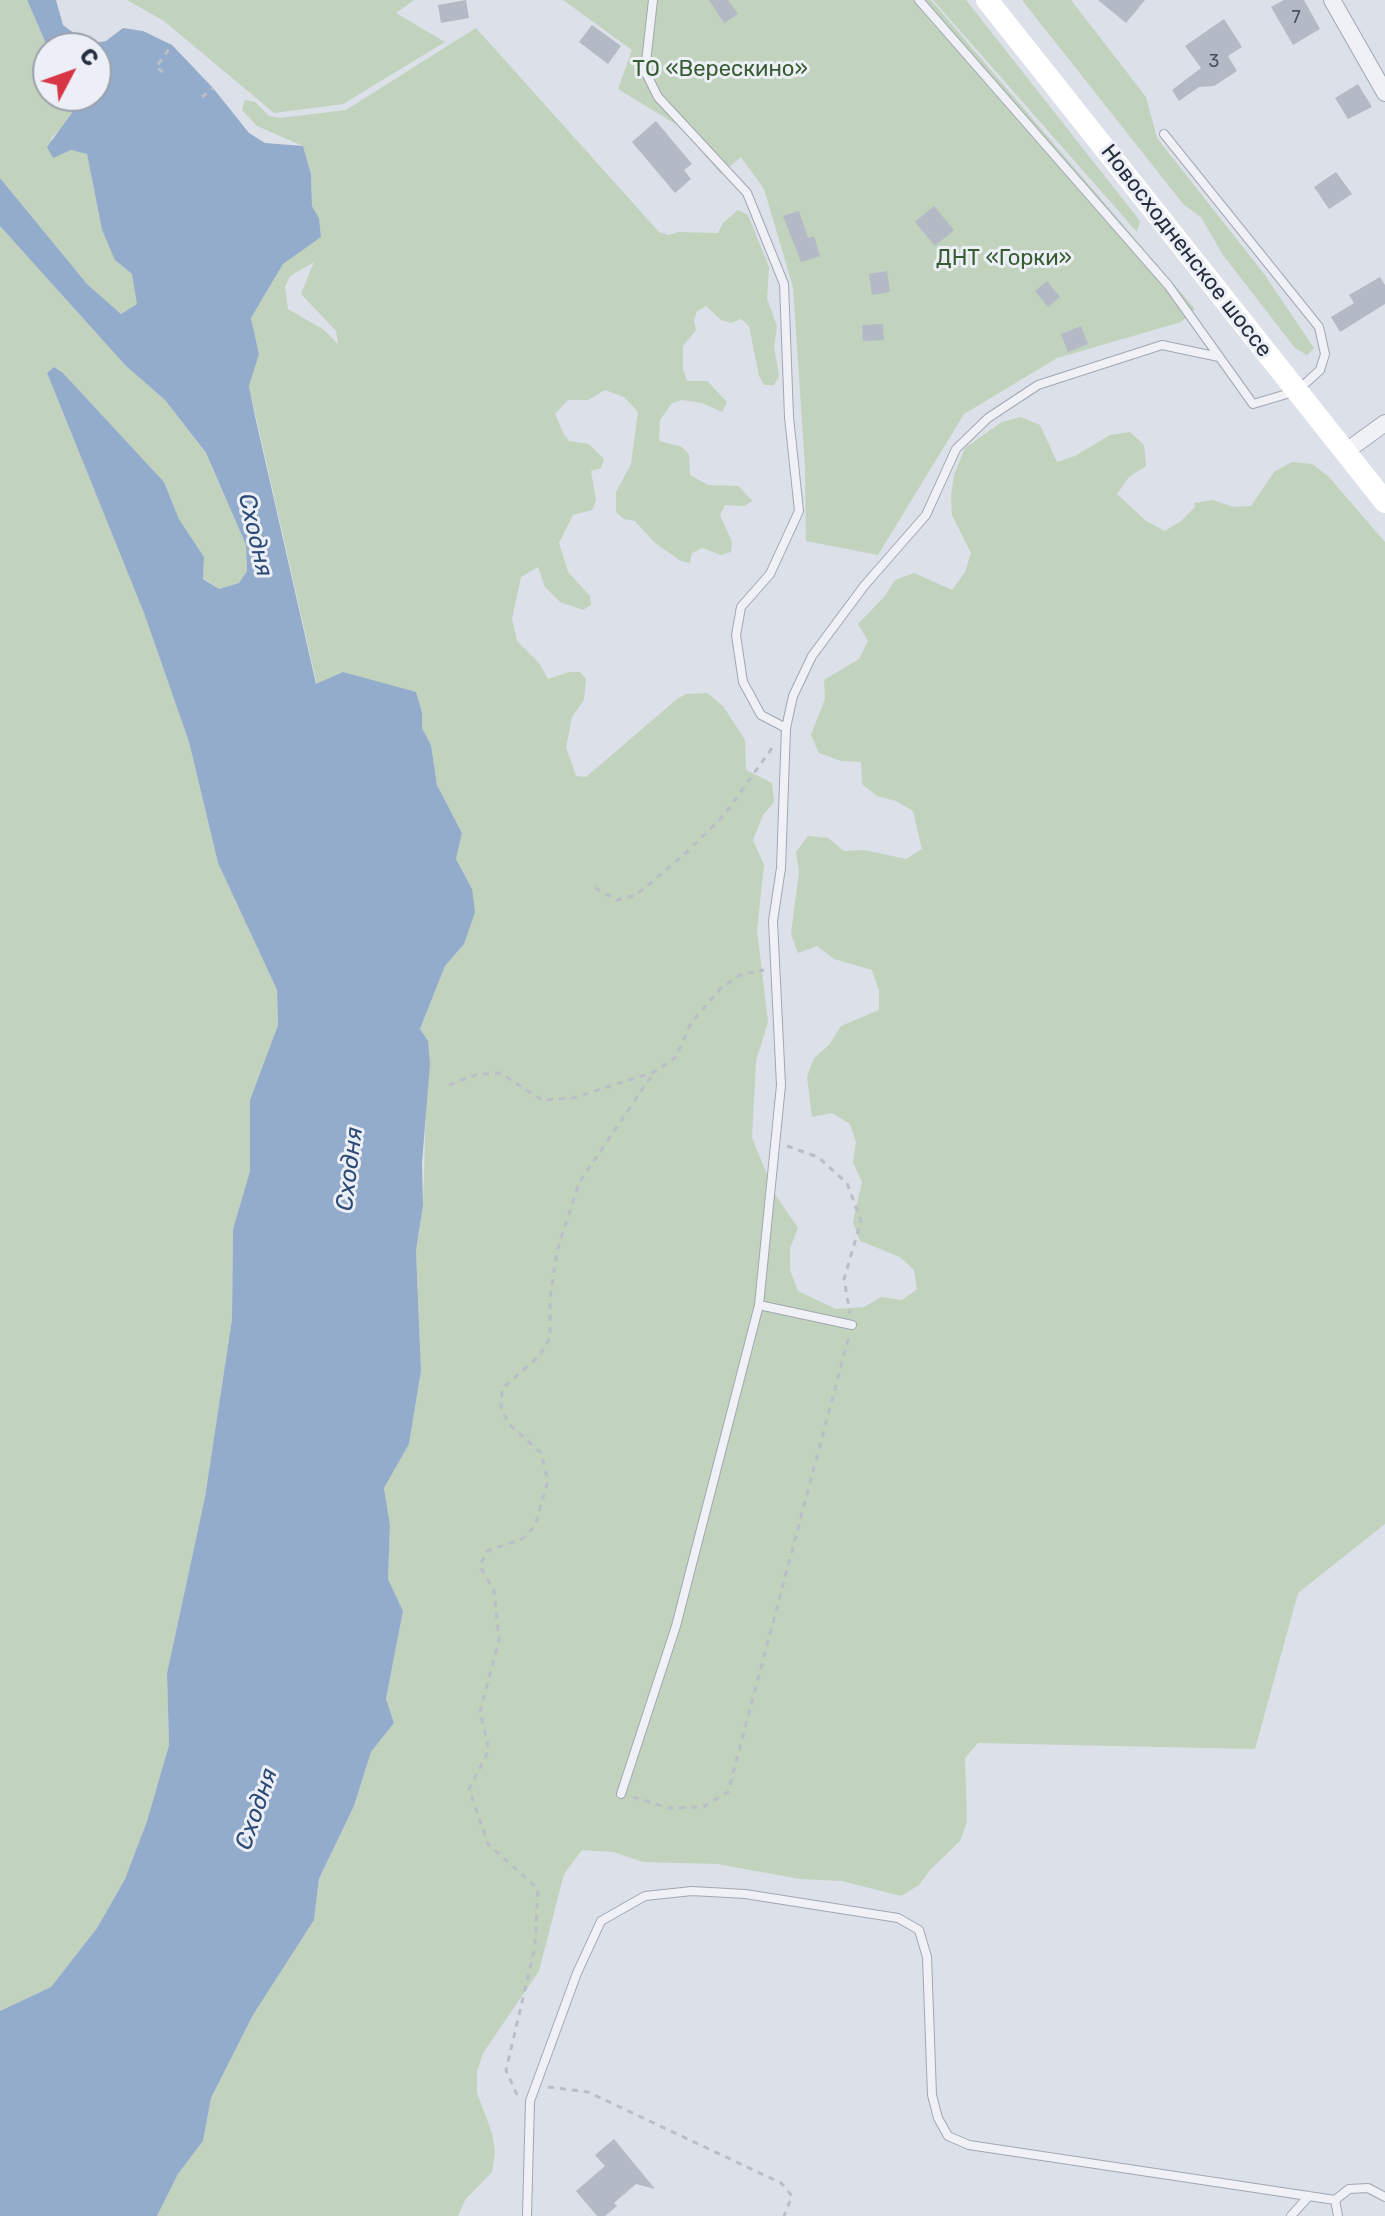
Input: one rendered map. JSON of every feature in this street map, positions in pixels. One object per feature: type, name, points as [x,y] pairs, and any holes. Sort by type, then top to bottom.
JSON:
[{"type":"main road","name":"Новосходненское шоссе","points":[[987,0],[1385,502]]},
{"type":"street","points":[[1332,0],[1385,93]]},
{"type":"street","points":[[1345,452],[1385,423]]},
{"type":"lane","points":[[653,0],[645,71],[658,97],[747,193],[784,284],[789,417],[799,511],[770,574],[741,607],[736,635],[743,682],[761,715],[786,728]]},
{"type":"lane","points":[[919,0],[1168,285],[1253,404],[1297,391],[1320,370],[1325,354],[1319,327],[1164,134]]},
{"type":"lane","points":[[621,1794],[676,1626],[759,1305],[781,1085],[773,921],[781,868],[786,728],[793,696],[812,656],[864,586],[926,515],[956,449],[988,418],[1038,385],[1162,345],[1219,357]]},
{"type":"lane","points":[[759,1305],[852,1325]]},
{"type":"lane","points":[[527,2216],[530,2101],[577,1973],[601,1921],[645,1896],[692,1891],[745,1894],[898,1918],[919,1930],[927,1957],[932,2095],[938,2118],[948,2136],[969,2145],[1335,2200],[1349,2189],[1368,2188],[1385,2197]]},
{"type":"lane","points":[[1291,2216],[1309,2196]]},
{"type":"lane","points":[[1335,2200],[1338,2216]]},
{"type":"path","points":[[163,72],[156,67],[172,45]]},
{"type":"path","points":[[202,97],[213,88]]},
{"type":"path","points":[[595,888],[617,900],[636,895],[686,853],[725,814],[786,728]]},
{"type":"path","points":[[449,1085],[475,1075],[500,1073],[542,1100],[573,1098],[654,1072],[676,1057],[691,1023],[721,988],[740,975],[775,967]]},
{"type":"path","points":[[529,2119],[506,2070],[535,1947],[538,1889],[488,1844],[469,1789],[489,1750],[480,1712],[499,1640],[494,1591],[480,1566],[487,1551],[522,1539],[535,1526],[548,1480],[541,1453],[509,1424],[501,1407],[502,1389],[539,1356],[550,1338],[550,1298],[557,1251],[579,1183],[654,1072]]},
{"type":"path","points":[[621,1794],[669,1808],[703,1807],[728,1792],[852,1325],[844,1279],[861,1221],[847,1183],[818,1157],[775,1142]]},
{"type":"path","points":[[536,2085],[588,2092],[781,2183],[792,2196],[784,2216]]},
{"type":"green space","points":[[0,0],[27,0],[41,32],[32,32],[32,112],[73,112],[68,123],[50,139],[87,154],[102,230],[115,259],[132,274],[138,294],[137,304],[121,314],[87,284],[0,178]]},
{"type":"green space","points":[[127,0],[414,0],[396,13],[445,42],[343,104],[274,113],[164,21]]},
{"type":"green space","points":[[563,0],[931,0],[1195,309],[1181,322],[1057,358],[964,414],[878,555],[806,541],[805,466],[793,287],[764,189],[741,157],[721,174],[682,128],[618,89],[632,50]]},
{"type":"green space","points":[[933,0],[966,0],[1140,221],[1137,232]]},
{"type":"green space","points":[[1022,0],[1071,0],[1146,97],[1157,138],[1264,274],[1314,348],[1307,355],[1295,348],[1223,255],[1201,217],[1184,205]]},
{"type":"green space","points":[[476,28],[659,232],[669,235],[678,232],[718,233],[723,223],[738,210],[748,215],[769,267],[767,298],[777,327],[774,347],[779,376],[774,385],[764,385],[759,376],[749,326],[741,319],[731,323],[721,320],[706,306],[697,311],[694,320],[696,330],[683,346],[683,369],[687,381],[707,381],[727,402],[722,412],[702,403],[682,400],[672,403],[660,420],[659,441],[682,447],[689,454],[690,475],[708,485],[738,486],[753,501],[744,506],[725,505],[720,515],[732,542],[731,552],[721,555],[702,548],[692,553],[690,563],[681,561],[655,543],[635,521],[624,519],[616,512],[616,492],[631,464],[638,412],[624,397],[605,390],[588,400],[568,400],[555,414],[563,433],[569,441],[589,444],[604,459],[601,468],[591,471],[596,500],[592,510],[573,515],[559,543],[568,572],[590,596],[591,605],[583,610],[560,602],[545,587],[538,567],[521,577],[512,619],[517,641],[539,663],[548,679],[580,672],[586,679],[584,700],[572,717],[566,747],[576,776],[586,777],[677,699],[686,694],[707,693],[723,706],[745,740],[746,770],[772,783],[774,802],[763,815],[753,840],[764,865],[757,930],[768,1022],[756,1061],[752,1138],[775,1194],[798,1228],[790,1248],[790,1270],[798,1291],[836,1309],[864,1307],[881,1297],[902,1300],[917,1289],[914,1270],[900,1257],[860,1241],[853,1222],[862,1182],[853,1163],[856,1142],[850,1124],[832,1113],[812,1117],[807,1077],[814,1058],[829,1045],[841,1026],[879,1010],[879,991],[872,970],[834,959],[817,946],[798,953],[791,934],[799,872],[796,852],[808,836],[828,838],[844,851],[864,850],[906,859],[922,849],[913,811],[896,801],[877,796],[862,784],[861,762],[841,761],[819,753],[811,735],[825,699],[824,680],[859,659],[868,641],[858,624],[885,596],[895,580],[914,573],[952,590],[965,572],[971,553],[952,515],[951,496],[954,475],[965,448],[1002,422],[1020,417],[1040,425],[1057,462],[1075,456],[1110,435],[1130,432],[1144,445],[1146,466],[1129,477],[1117,494],[1146,521],[1165,531],[1181,521],[1195,507],[1194,503],[1213,500],[1233,507],[1251,506],[1274,472],[1292,462],[1312,464],[1328,476],[1385,542],[1385,1524],[1298,1593],[1255,1749],[978,1743],[965,1758],[967,1822],[960,1841],[919,1885],[901,1896],[842,1881],[800,1879],[717,1864],[643,1862],[613,1852],[582,1850],[564,1874],[539,1971],[483,2053],[477,2072],[477,2093],[492,2133],[495,2152],[492,2172],[465,2200],[458,2216],[157,2216],[178,2174],[203,2141],[211,2098],[253,2015],[314,1920],[319,1880],[354,1806],[371,1752],[394,1723],[386,1700],[403,1611],[388,1579],[390,1525],[384,1487],[409,1444],[421,1371],[416,1251],[423,1205],[428,1041],[420,1029],[445,966],[464,944],[472,889],[456,859],[462,833],[437,785],[431,745],[422,728],[422,712],[416,693],[343,672],[317,685],[249,386],[259,353],[251,318],[283,264],[321,237],[319,218],[312,206],[311,174],[303,146],[257,126],[242,110],[245,100],[255,102],[269,116],[280,118],[346,110]],"holes":[[[314,262],[301,294],[336,331],[338,344],[324,330],[288,309],[285,287],[290,276]]]},
{"type":"green space","points":[[0,226],[126,366],[165,400],[206,454],[246,545],[247,571],[239,583],[219,589],[203,578],[204,557],[179,519],[164,482],[63,373],[54,367],[47,373],[144,613],[189,742],[218,863],[277,990],[278,1025],[250,1100],[250,1171],[233,1229],[232,1319],[205,1497],[167,1673],[169,1745],[147,1821],[125,1879],[97,1928],[51,1987],[0,2011]]},
{"type":"water","points":[[27,0],[56,0],[63,25],[72,32],[41,32]]},
{"type":"water","name":"Сходня","points":[[123,28],[143,31],[172,45],[213,88],[249,133],[265,143],[303,146],[311,174],[312,206],[319,218],[321,237],[283,264],[251,318],[259,354],[249,386],[255,416],[316,684],[343,672],[416,692],[422,712],[422,728],[431,745],[437,785],[462,833],[456,859],[472,889],[475,912],[464,944],[445,966],[420,1029],[428,1041],[430,1064],[422,1163],[423,1205],[416,1251],[421,1371],[409,1444],[384,1488],[390,1525],[388,1579],[403,1611],[386,1699],[394,1723],[371,1752],[354,1806],[319,1879],[314,1920],[253,2015],[211,2098],[203,2141],[178,2174],[157,2216],[0,2216],[0,2011],[51,1987],[97,1928],[125,1879],[147,1821],[169,1745],[167,1673],[205,1497],[232,1319],[233,1229],[250,1171],[250,1100],[278,1025],[277,990],[218,863],[189,742],[144,613],[47,373],[54,367],[63,373],[164,482],[179,519],[204,557],[203,579],[219,589],[239,583],[247,571],[246,545],[206,453],[165,400],[126,366],[0,226],[0,178],[87,284],[121,314],[137,304],[132,274],[115,260],[102,230],[87,154],[71,150],[53,158],[47,147],[72,113],[112,112],[112,36]]},
{"type":"building","points":[[466,0],[469,18],[441,23],[438,5]]},
{"type":"building","points":[[709,0],[728,0],[738,14],[724,23]]},
{"type":"building","points":[[1098,0],[1145,0],[1126,23]]},
{"type":"building","points":[[1284,0],[1304,0],[1320,29],[1293,45],[1271,7]]},
{"type":"building","points":[[1224,19],[1242,47],[1228,56],[1237,71],[1214,86],[1199,87],[1179,101],[1172,90],[1201,68],[1185,46]]},
{"type":"building","points":[[592,25],[621,46],[608,64],[579,42]]},
{"type":"building","points":[[1358,84],[1372,107],[1348,119],[1335,98]]},
{"type":"building","points":[[656,121],[692,164],[684,170],[691,179],[675,193],[632,142]]},
{"type":"building","points":[[1336,172],[1352,194],[1329,209],[1314,187]]},
{"type":"building","points":[[934,206],[954,230],[935,246],[915,222]]},
{"type":"building","points":[[799,211],[808,238],[814,236],[820,256],[801,262],[783,216]]},
{"type":"building","points":[[887,271],[890,292],[872,295],[869,274]]},
{"type":"building","points":[[1380,277],[1385,285],[1385,304],[1340,332],[1331,317],[1354,303],[1349,295]]},
{"type":"building","points":[[1047,281],[1060,297],[1048,307],[1035,291]]},
{"type":"building","points":[[883,324],[884,340],[863,341],[862,325]]},
{"type":"building","points":[[1081,326],[1088,344],[1068,352],[1061,334]]},
{"type":"building","points":[[614,2139],[655,2189],[636,2184],[614,2203],[617,2206],[605,2216],[597,2216],[576,2191],[605,2166],[595,2155]]},
{"type":"park label","name":"ТО «Верескино»","points":[[720,70]]},
{"type":"park label","name":"ДНТ «Горки»","points":[[1004,259]]}]
